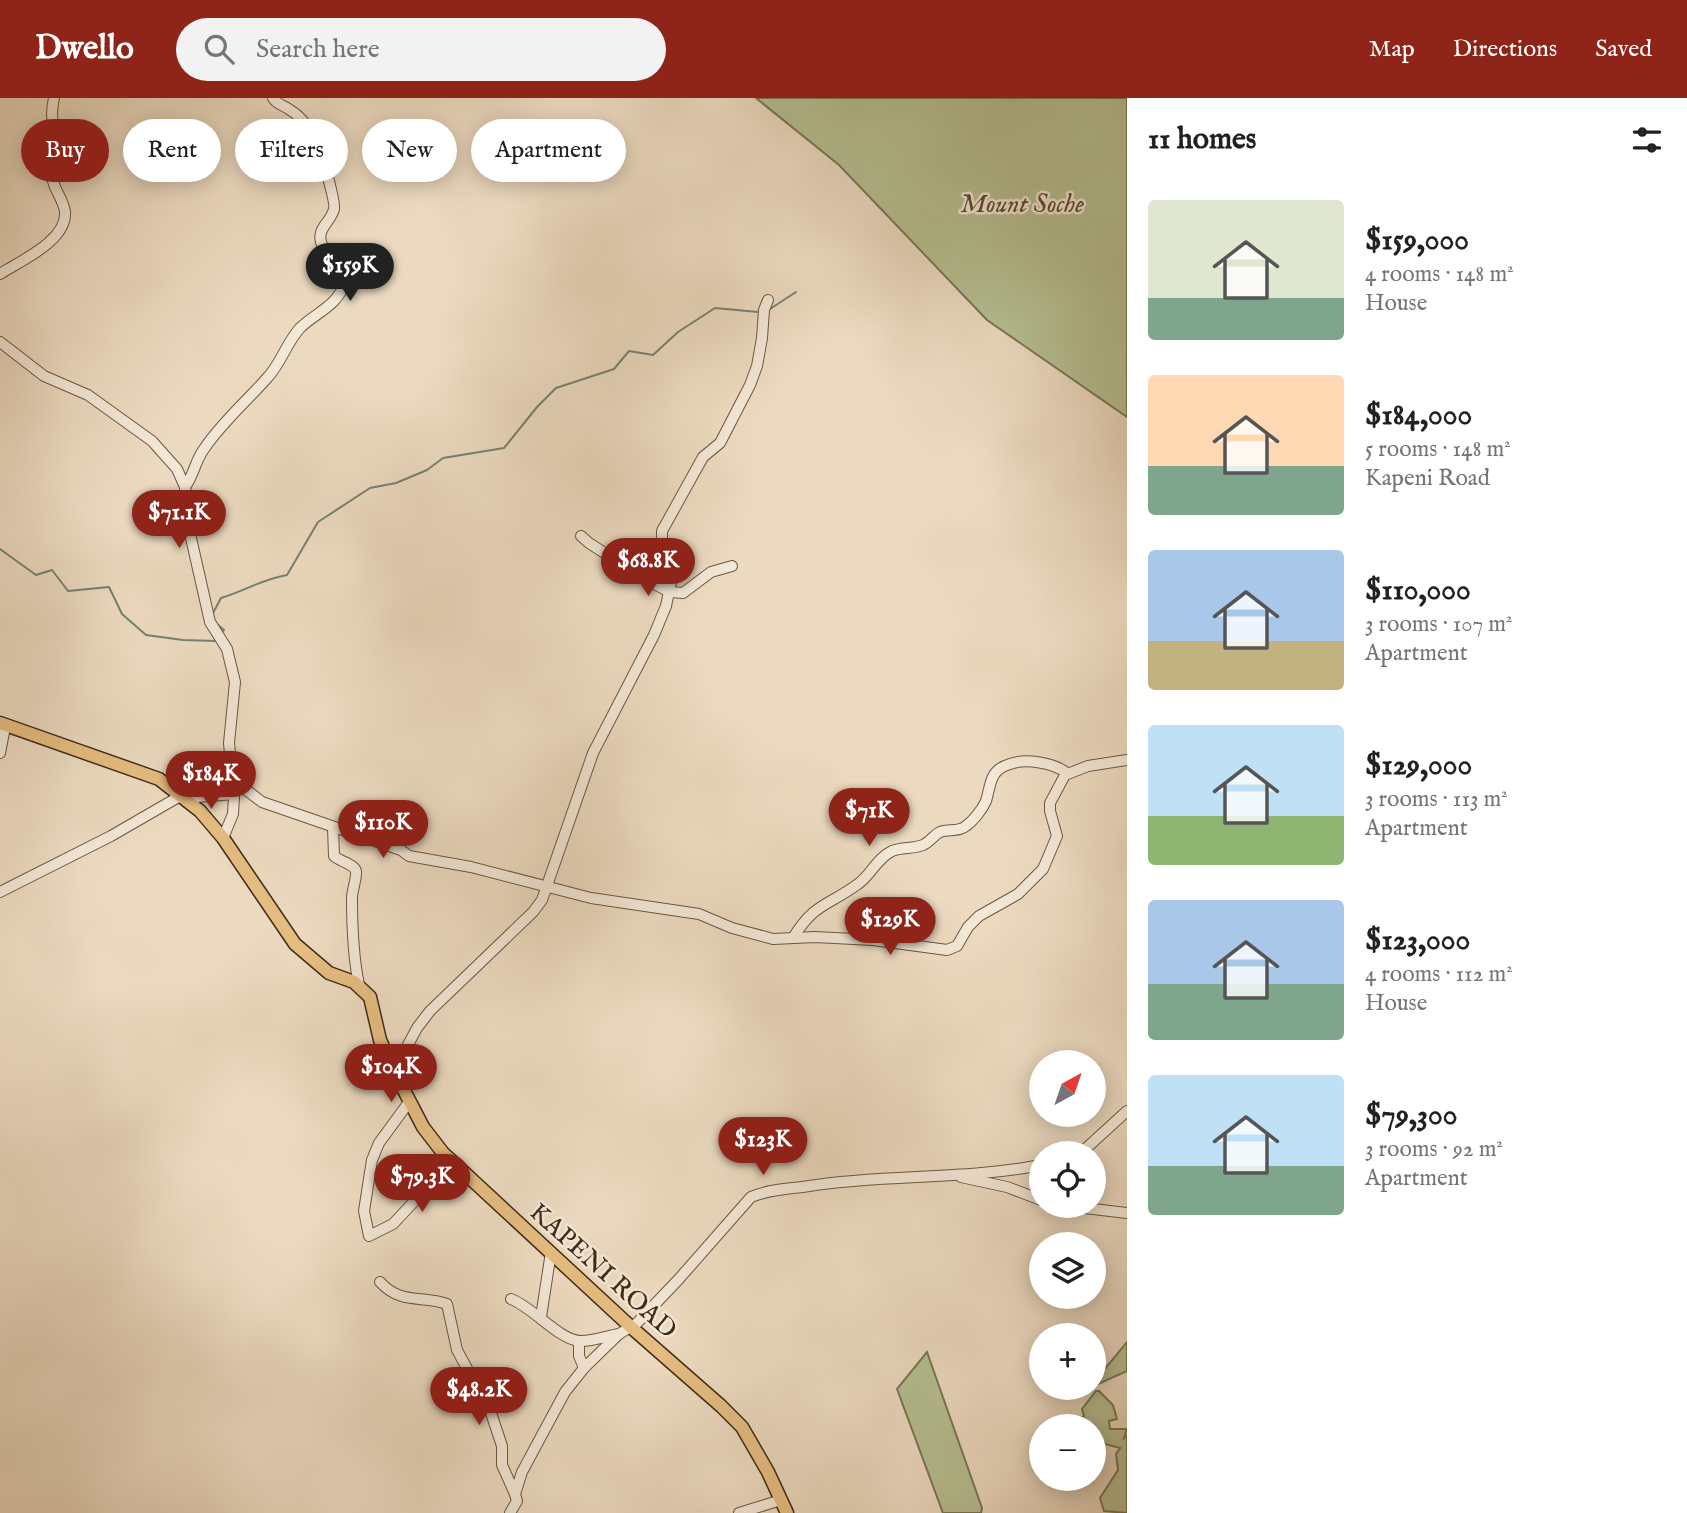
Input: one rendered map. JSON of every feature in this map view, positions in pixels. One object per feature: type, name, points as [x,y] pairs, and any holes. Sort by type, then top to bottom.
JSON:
[{"type":"main road","points":[[3,727],[137,769],[159,779],[183,796],[223,838],[295,944],[328,972],[359,985]]},
{"type":"main road","name":"KAPENI ROAD","points":[[359,985],[370,997],[380,1040],[409,1102],[423,1127],[443,1153],[742,1427],[787,1513]]},
{"type":"street","points":[[0,274],[52,241],[63,224],[65,213],[52,175],[62,144],[55,134],[52,121],[54,98]]},
{"type":"street","points":[[185,487],[205,447],[268,377],[298,330],[325,309],[344,286],[342,270],[324,250],[320,240],[321,230],[330,219],[335,202],[320,150],[304,121],[291,110],[276,103],[273,98]]},
{"type":"street","points":[[394,1071],[417,1028],[430,1011],[533,912],[547,887],[593,753],[654,635],[670,592],[669,568],[662,555],[662,531],[704,457],[720,443],[750,385],[757,366],[764,310],[768,300]]},
{"type":"street","points":[[0,342],[44,376],[88,395],[152,441],[177,469],[185,487],[191,538],[210,622],[228,649],[232,664],[234,682],[229,743],[233,814],[223,838]]},
{"type":"street","points":[[581,536],[624,566],[670,592],[683,593],[712,572],[733,566]]},
{"type":"street","points":[[0,753],[3,727]]},
{"type":"street","points":[[0,892],[183,796],[245,789],[262,802],[401,850],[409,856],[471,867],[591,898],[699,914],[732,929],[773,939],[816,937],[873,940],[942,950],[954,948],[973,922],[999,903],[1018,894],[1043,869],[1057,836],[1050,803],[1067,773],[1088,766],[1127,760]]},
{"type":"street","points":[[793,938],[819,906],[857,885],[883,856],[907,846],[924,845],[941,832],[962,830],[982,809],[989,782],[1010,763],[1035,762],[1057,766],[1067,773]]},
{"type":"street","points":[[333,827],[334,856],[354,867],[356,871],[352,895],[353,934],[359,985]]},
{"type":"street","points":[[409,1102],[379,1143],[372,1160],[364,1211],[369,1236],[393,1224],[422,1193],[446,1189],[469,1177]]},
{"type":"street","points":[[1094,1141],[1127,1111]]},
{"type":"street","points":[[510,1513],[522,1472],[556,1404],[584,1368],[620,1334],[632,1328],[754,1195],[848,1181],[954,1175],[1029,1166]]},
{"type":"street","points":[[954,1175],[1006,1187],[1029,1196]]},
{"type":"street","points":[[1106,1211],[1127,1213]]},
{"type":"street","points":[[541,1317],[551,1252]]},
{"type":"street","points":[[380,1282],[389,1292],[412,1300],[447,1304],[457,1350],[491,1413],[502,1446],[502,1465],[520,1513]]},
{"type":"street","points":[[512,1299],[541,1317],[549,1326],[579,1341],[620,1334]]},
{"type":"street","points":[[579,1341],[579,1356],[584,1368]]},
{"type":"street","points":[[739,1513],[781,1500]]},
{"type":"green space","name":"Mount Soche","points":[[756,98],[1127,98],[1127,417],[987,320],[839,165]]},
{"type":"green space","points":[[1127,1342],[1127,1371],[1106,1381],[1106,1367]]},
{"type":"green space","points":[[927,1352],[982,1508],[981,1513],[943,1513],[897,1389]]},
{"type":"green space","points":[[1106,1398],[1113,1405],[1117,1419],[1109,1421],[1110,1429],[1127,1429],[1124,1438],[1127,1436],[1127,1513],[1104,1511],[1100,1498],[1118,1470],[1116,1454],[1120,1448],[1106,1444],[1106,1414],[1083,1414],[1082,1409],[1089,1400]]},
{"type":"waterway","points":[[770,309],[796,292]]},
{"type":"waterway","points":[[213,613],[221,598],[287,575],[318,522],[370,488],[396,483],[427,470],[443,458],[504,448],[556,388],[614,369],[629,351],[653,355],[678,332],[715,308],[758,312]]},
{"type":"waterway","points":[[0,549],[36,575],[52,570],[68,591],[109,587],[122,614],[146,635],[216,641]]},
{"type":"waterway","points":[[218,625],[224,630],[221,634]]}]
